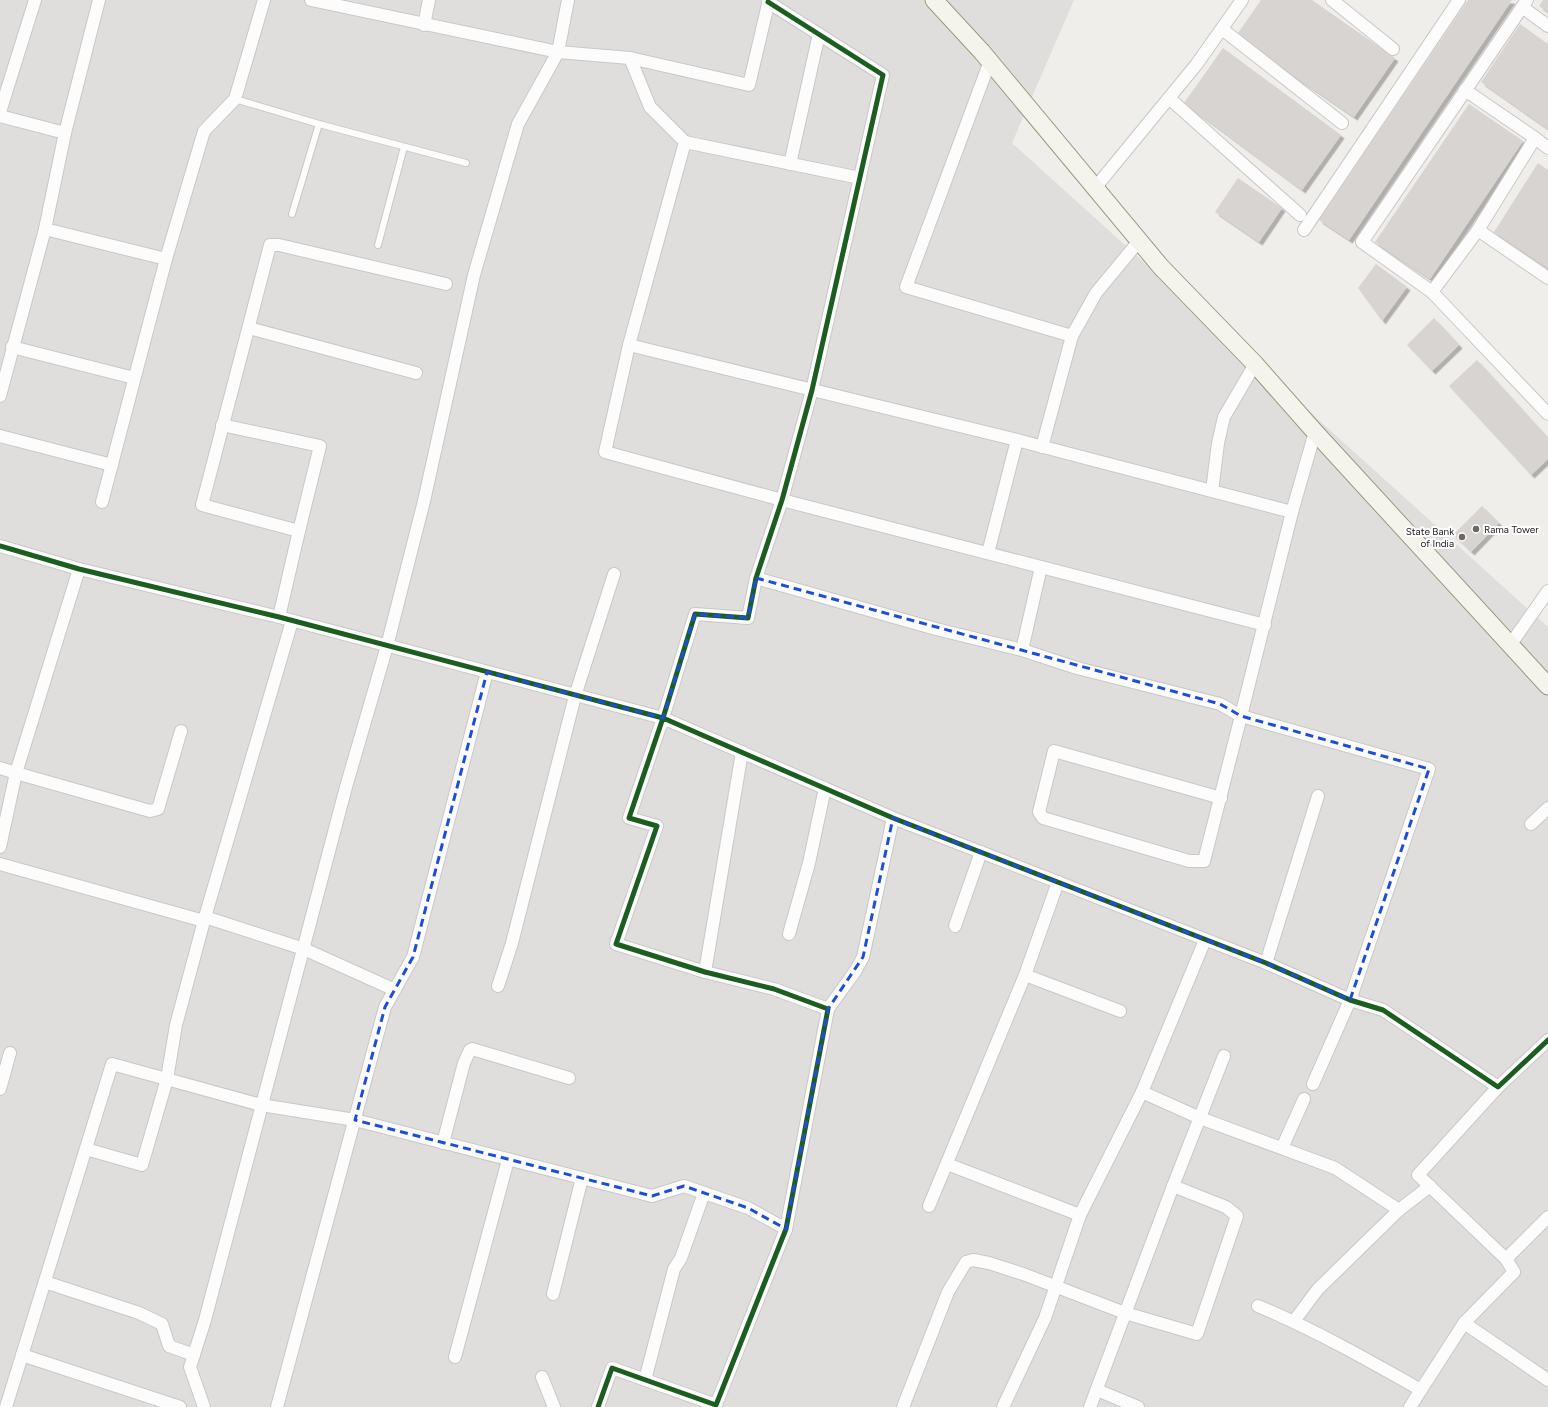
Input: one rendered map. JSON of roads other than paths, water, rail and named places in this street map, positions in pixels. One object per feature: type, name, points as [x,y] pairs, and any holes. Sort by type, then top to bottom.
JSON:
[{"type":"street","points":[[0,112],[35,0]]},
{"type":"street","points":[[0,396],[45,229],[65,133],[99,0]]},
{"type":"street","points":[[102,502],[166,259],[204,132],[235,99],[264,0]]},
{"type":"street","points":[[311,0],[558,52],[630,58],[749,85],[768,1],[883,75],[812,390],[782,500],[756,578],[748,618],[695,614],[629,818],[657,826],[616,944],[705,972],[774,989],[828,1009]]},
{"type":"street","points":[[424,25],[429,0]]},
{"type":"street","points":[[204,1407],[190,1367],[206,1320],[261,1105],[304,949],[346,786],[386,646],[424,502],[474,275],[518,124],[558,52],[568,0]]},
{"type":"street","points":[[934,0],[990,62],[1160,267],[1255,364],[1315,432],[1548,686]]},
{"type":"street","points":[[1095,188],[1169,98],[1222,29],[1242,0]]},
{"type":"street","points":[[1332,0],[1392,49]]},
{"type":"street","points":[[1304,230],[1459,0]]},
{"type":"street","points":[[1548,26],[1524,3],[1362,242],[1432,292],[1548,414]]},
{"type":"street","points":[[1222,29],[1342,123]]},
{"type":"street","points":[[790,164],[819,34]]},
{"type":"street","points":[[630,58],[650,107],[685,142],[860,178]]},
{"type":"street","points":[[990,62],[906,288],[1072,336]]},
{"type":"street","points":[[1465,90],[1548,148]]},
{"type":"street","points":[[1169,98],[1300,215]]},
{"type":"street","points":[[0,116],[65,133]]},
{"type":"street","points":[[1432,292],[1478,230],[1535,138]]},
{"type":"street","points":[[685,142],[630,345],[605,452],[782,500],[1265,625]]},
{"type":"street","points":[[45,229],[166,259]]},
{"type":"street","points":[[1478,230],[1548,278]]},
{"type":"street","points":[[1042,447],[1072,336],[1096,293],[1139,241]]},
{"type":"street","points":[[298,531],[202,505],[270,245],[279,245],[446,284]]},
{"type":"street","points":[[249,328],[416,374]]},
{"type":"street","points":[[630,345],[1017,440],[1292,512]]},
{"type":"street","points":[[12,348],[134,378]]},
{"type":"street","points":[[1212,491],[1218,443],[1224,417],[1255,364]]},
{"type":"street","points":[[222,425],[320,446],[298,531],[279,617]]},
{"type":"street","points":[[1221,798],[1054,751],[1038,812],[1043,818],[1189,861],[1204,862],[1221,798],[1241,716],[1265,625],[1292,512],[1315,432]]},
{"type":"street","points":[[0,436],[112,465]]},
{"type":"street","points":[[988,553],[1017,440]]},
{"type":"street","points":[[0,546],[79,569],[279,617],[662,718],[893,818],[1266,963],[1350,1000],[1383,1010],[1498,1087]]},
{"type":"street","points":[[1022,650],[1041,567]]},
{"type":"street","points":[[0,847],[16,773],[79,569]]},
{"type":"street","points":[[498,986],[514,936],[576,695],[614,574]]},
{"type":"street","points":[[756,578],[936,629],[1022,650],[1077,668],[1220,704],[1241,716],[1429,769],[1350,1000],[1313,1084]]},
{"type":"street","points":[[1510,645],[1548,591]]},
{"type":"street","points":[[86,1149],[142,1165],[167,1079],[176,1025],[205,919],[292,621]]},
{"type":"street","points":[[277,1407],[385,1007],[413,957],[486,672]]},
{"type":"street","points":[[0,768],[150,811],[158,809],[181,731]]},
{"type":"street","points":[[705,972],[742,752]]},
{"type":"street","points":[[789,934],[809,863],[825,788]]},
{"type":"street","points":[[1266,963],[1318,796]]},
{"type":"street","points":[[1531,824],[1548,808]]},
{"type":"street","points":[[598,1407],[612,1368],[718,1406],[786,1229],[828,1009],[856,970],[863,957],[893,818]]},
{"type":"street","points":[[956,926],[981,852]]},
{"type":"street","points":[[0,864],[205,919],[304,949],[394,990]]},
{"type":"street","points":[[929,1206],[1025,975],[1058,882]]},
{"type":"street","points":[[1003,1407],[1046,1318],[1080,1215],[1142,1092],[1205,940]]},
{"type":"street","points":[[1025,975],[1120,1011]]},
{"type":"street","points":[[1410,1407],[1464,1323],[1514,1272],[1506,1259],[1418,1175],[1498,1087],[1548,1040]]},
{"type":"street","points":[[443,1142],[464,1063],[470,1050],[472,1049],[487,1053],[569,1078]]},
{"type":"street","points":[[0,1089],[10,1052]]},
{"type":"street","points":[[1090,1407],[1173,1186],[1224,1056]]},
{"type":"street","points":[[6,1407],[112,1064],[261,1105],[354,1120],[652,1196],[684,1186],[748,1208],[786,1229]]},
{"type":"street","points":[[1142,1092],[1200,1118],[1335,1168],[1398,1210]]},
{"type":"street","points":[[1282,1148],[1304,1099]]},
{"type":"street","points":[[455,1357],[508,1160]]},
{"type":"street","points":[[947,1164],[1080,1215]]},
{"type":"street","points":[[553,1294],[582,1178]]},
{"type":"street","points":[[903,1407],[948,1292],[966,1262],[972,1260],[989,1263],[1125,1313],[1197,1334],[1237,1216],[1226,1207],[1173,1186]]},
{"type":"street","points":[[1294,1321],[1318,1290],[1398,1210],[1430,1186]]},
{"type":"street","points":[[645,1380],[674,1269],[681,1258],[704,1193]]},
{"type":"street","points":[[1506,1259],[1548,1217]]},
{"type":"street","points":[[45,1282],[139,1313],[162,1324],[169,1346],[194,1355]]},
{"type":"street","points":[[1258,1306],[1294,1321],[1354,1352],[1421,1390]]},
{"type":"street","points":[[1464,1323],[1548,1380]]},
{"type":"street","points":[[22,1356],[180,1407]]},
{"type":"street","points":[[542,1377],[554,1407]]},
{"type":"street","points":[[1097,1390],[1137,1407]]},
{"type":"lane","points":[[235,99],[319,124],[466,163]]},
{"type":"lane","points":[[292,214],[319,124]]},
{"type":"lane","points":[[378,245],[404,147]]},
{"type":"place","name":"Rama Tower","points":[[1476,529]]},
{"type":"place","name":"State Bank of India","points":[[1462,537]]}]
